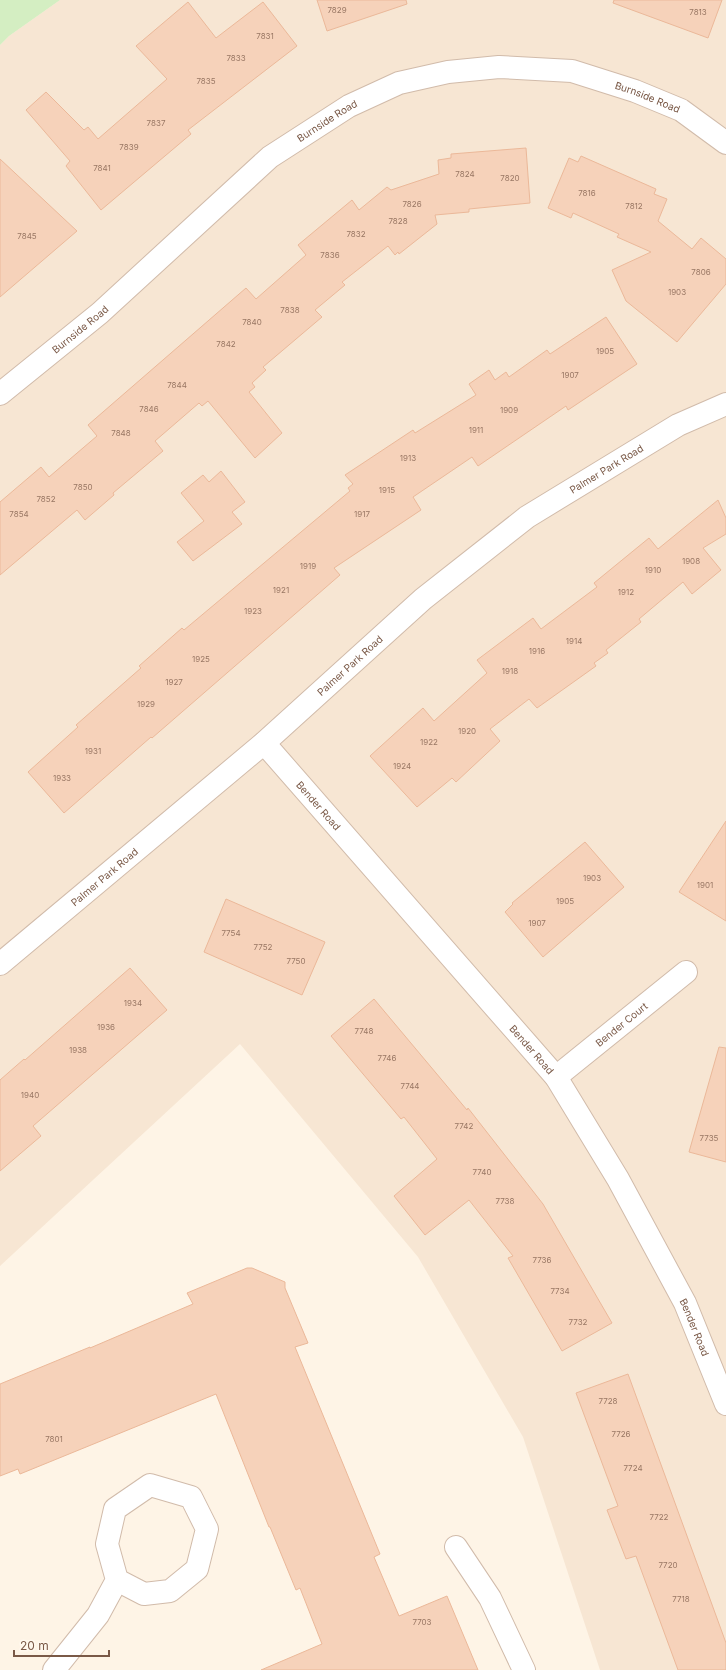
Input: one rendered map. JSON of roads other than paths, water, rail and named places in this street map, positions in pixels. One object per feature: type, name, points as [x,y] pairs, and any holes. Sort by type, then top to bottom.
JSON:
[{"type":"street","name":"Burnside Road","points":[[0,394],[100,313],[270,157],[349,106],[399,83],[448,72],[498,67],[572,71],[635,91],[681,110],[726,143]]},
{"type":"street","name":"Palmer Park Road","points":[[0,964],[264,743],[423,599],[527,517],[678,426],[726,404]]},
{"type":"street","name":"Bender Road","points":[[264,743],[556,1077],[618,1179],[685,1303],[726,1404]]},
{"type":"street","name":"Bender Court","points":[[556,1077],[686,972]]},
{"type":"street","points":[[54,1670],[98,1615],[117,1580],[107,1544],[115,1509],[150,1485],[191,1497],[208,1529],[197,1569],[170,1591],[144,1594],[117,1580]]},
{"type":"street","points":[[456,1547],[490,1598],[524,1670]]}]
